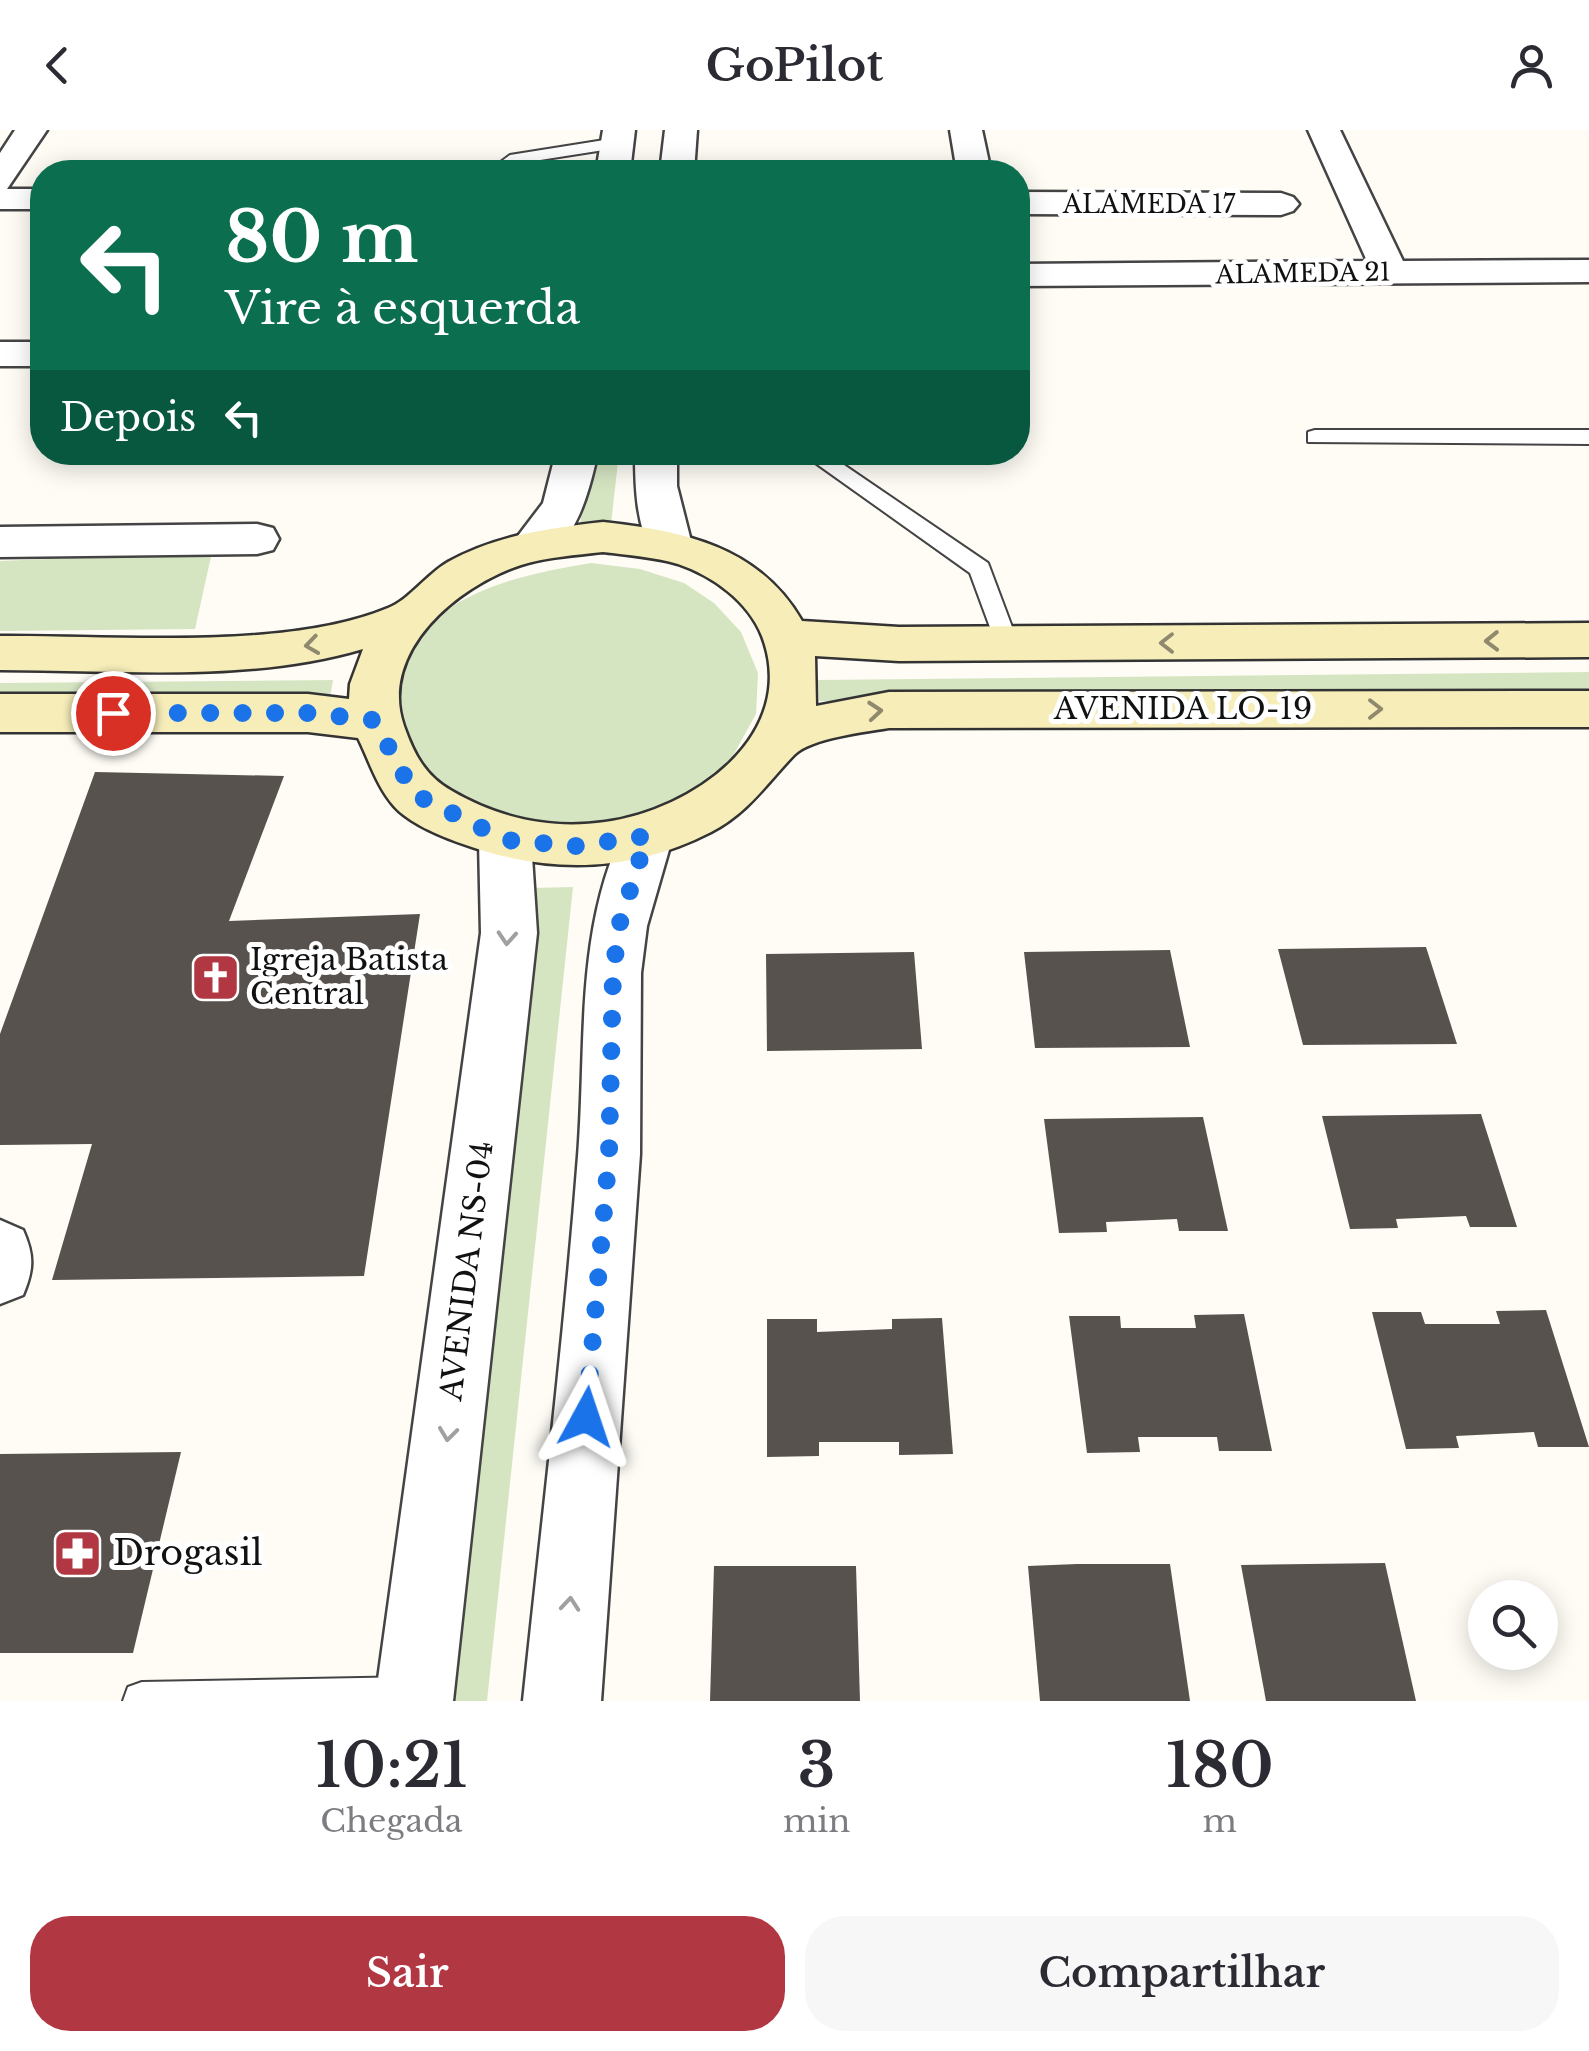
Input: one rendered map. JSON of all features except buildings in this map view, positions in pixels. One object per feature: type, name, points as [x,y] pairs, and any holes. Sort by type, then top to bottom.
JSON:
[{"type":"main road","points":[[603,536],[670,545],[722,565],[763,596],[790,637],[797,686],[782,738],[750,778],[704,812],[647,836],[584,846],[506,840],[414,794],[374,720],[379,668],[406,620],[441,588],[484,562],[533,545],[603,536]]},
{"type":"main road","points":[[0,653],[248,652],[314,646],[406,620]]},
{"type":"main road","points":[[790,637],[899,644],[1589,640]]},
{"type":"main road","name":"AVENIDA LO-19","points":[[782,738],[842,716],[889,710],[1589,709]]},
{"type":"main road","points":[[0,713],[308,713],[374,720]]},
{"type":"street","points":[[0,180],[31,130]]},
{"type":"street","points":[[678,160],[681,130]]},
{"type":"street","points":[[966,130],[972,160]]},
{"type":"street","points":[[1324,130],[1390,272]]},
{"type":"street","points":[[0,199],[30,199]]},
{"type":"street","name":"ALAMEDA 17","points":[[1030,204],[1281,204]]},
{"type":"street","name":"ALAMEDA 21","points":[[1030,275],[1589,271]]},
{"type":"street","points":[[0,354],[30,354]]},
{"type":"street","points":[[533,545],[564,506],[573,465]]},
{"type":"street","points":[[656,465],[656,486],[670,545]]},
{"type":"street","points":[[0,542],[257,539]]},
{"type":"street","points":[[562,1701],[609,1154],[613,973],[619,926],[647,836]]},
{"type":"street","name":"AVENIDA NS-04","points":[[415,1699],[509,933],[506,840]]},
{"type":"street","points":[[0,1252],[0,1272]]},
{"type":"lane","points":[[514,160],[616,148]]},
{"type":"lane","points":[[1314,437],[1589,437]]},
{"type":"lane","points":[[829,465],[980,569],[1006,644]]},
{"type":"lane","points":[[142,1701],[415,1699]]},
{"type":"green space","points":[[588,465],[618,465],[611,524],[580,525]]},
{"type":"green space","points":[[212,552],[195,629],[0,631],[0,561]]},
{"type":"green space","points":[[591,563],[640,569],[684,583],[714,603],[741,632],[758,673],[756,714],[730,761],[690,799],[579,837],[470,815],[396,749],[398,687],[408,656],[424,631],[472,595],[531,575]]},
{"type":"green space","points":[[1589,672],[1589,695],[819,701],[818,680]]},
{"type":"green space","points":[[333,680],[329,703],[0,705],[0,683]]},
{"type":"green space","points":[[573,887],[487,1701],[434,1701],[533,888]]},
{"type":"place","name":"Igreja Batista Central","points":[[215,977]]},
{"type":"place","name":"Drogasil","points":[[78,1553]]},
{"type":"route","points":[[113,713],[308,713],[374,720],[414,794],[506,840],[551,847],[600,845],[647,836],[619,926],[613,973],[609,1154],[586,1417]]}]
